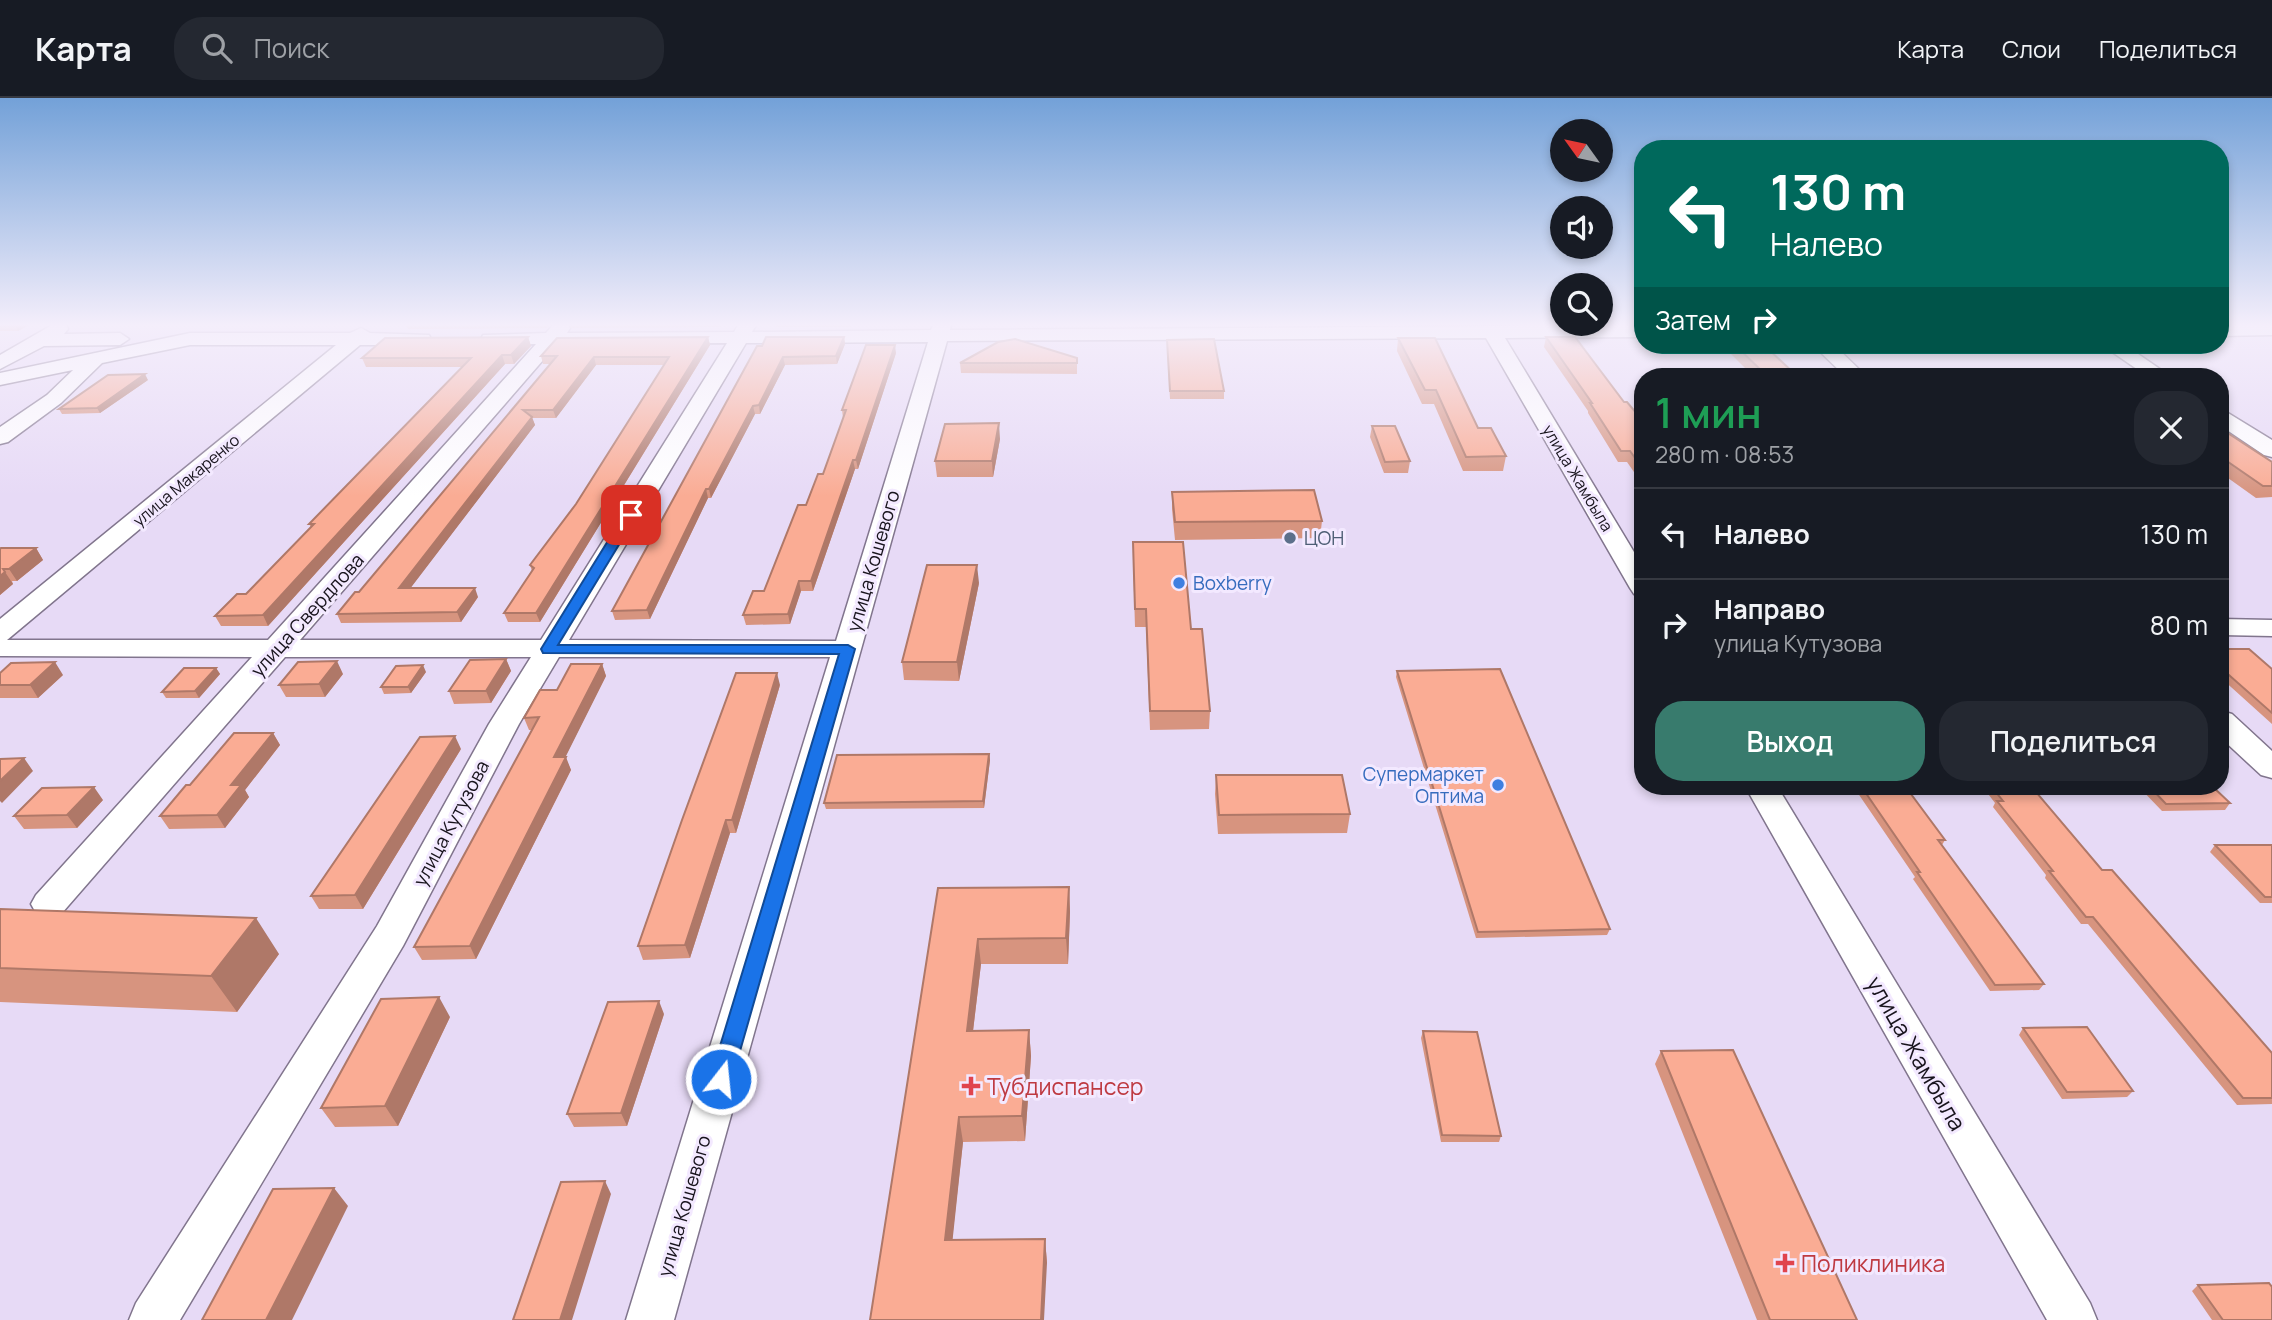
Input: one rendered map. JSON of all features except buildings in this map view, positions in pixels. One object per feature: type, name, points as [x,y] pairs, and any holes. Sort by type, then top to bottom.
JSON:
[{"type":"street","points":[[0,436],[54,399],[71,382]]},
{"type":"street","name":"улица Макаренко","points":[[0,634],[303,382]]},
{"type":"street","name":"улица Свердлова","points":[[49,904],[513,382]]},
{"type":"street","name":"улица Кутузова","points":[[153,1320],[390,936],[504,724],[713,382]]},
{"type":"street","name":"улица Кошевого","points":[[650,1320],[925,382]]},
{"type":"street","name":"улица Жамбыла","points":[[1522,382],[1634,572]]},
{"type":"street","points":[[2229,421],[2272,450]]},
{"type":"street","points":[[2229,627],[2272,628]]},
{"type":"street","points":[[0,648],[848,649]]},
{"type":"street","points":[[2229,728],[2272,768]]},
{"type":"street","name":"улица Жамбыла","points":[[1766,795],[2073,1320]]},
{"type":"place","name":"ЦОН","points":[[1290,538]]},
{"type":"place","name":"Boxberry","points":[[1179,583]]},
{"type":"place","name":"Супермаркет Оптима","points":[[1498,785]]},
{"type":"place","name":"Тубдиспансер","points":[[971,1086]]},
{"type":"place","name":"Поликлиника","points":[[1785,1263]]},
{"type":"route","points":[[631,515],[548,649],[848,649],[721,1079]]}]
